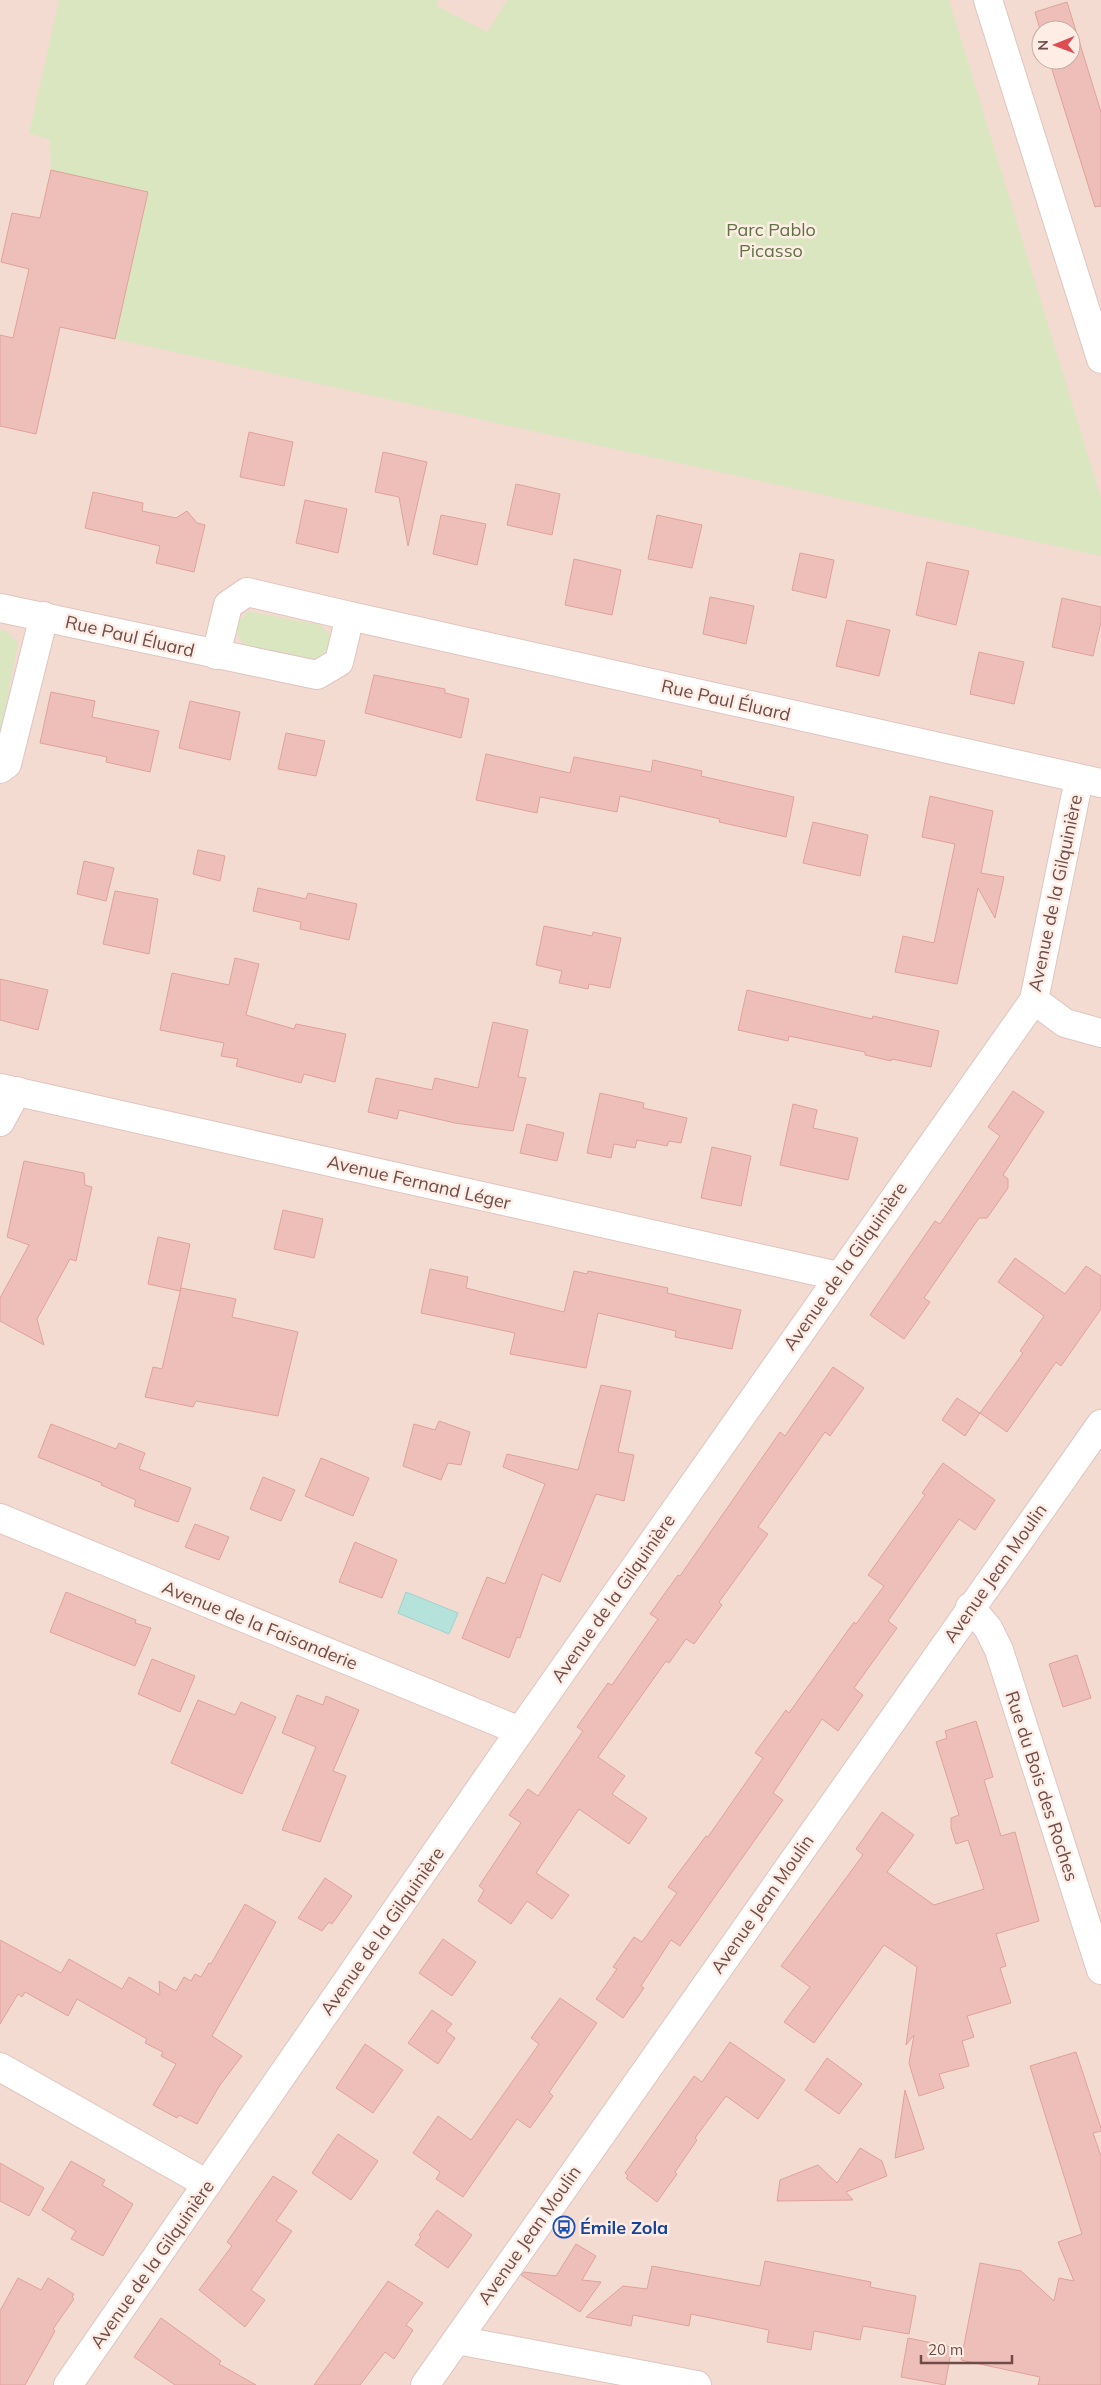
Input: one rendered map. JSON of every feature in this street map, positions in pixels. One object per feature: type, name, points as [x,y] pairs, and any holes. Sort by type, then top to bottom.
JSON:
[{"type":"street","points":[[988,0],[1101,359]]},
{"type":"street","name":"Rue Paul Éluard","points":[[216,655],[228,605],[247,592],[1090,781]]},
{"type":"street","name":"Rue Paul Éluard","points":[[0,608],[316,675],[339,662],[350,616]]},
{"type":"street","name":"Rue Paul Éluard","points":[[0,769],[7,764],[44,616]]},
{"type":"street","name":"Avenue de la Gilquinière","points":[[68,2385],[520,1731],[838,1276],[1034,1000],[1090,781]]},
{"type":"street","points":[[1034,1000],[1065,1023],[1101,1033]]},
{"type":"street","points":[[0,1122],[8,1090]]},
{"type":"street","name":"Avenue Fernand Léger","points":[[8,1090],[838,1276]]},
{"type":"street","name":"Avenue Jean Moulin","points":[[425,2385],[970,1607],[1101,1424]]},
{"type":"street","name":"Avenue de la Faisanderie","points":[[0,1518],[520,1731]]},
{"type":"street","name":"Rue du Bois des Roches","points":[[970,1607],[988,1628],[999,1650],[1101,1970]]},
{"type":"street","points":[[0,2068],[207,2184]]},
{"type":"street","points":[[457,2340],[697,2385]]},
{"type":"shaded area","points":[[0,0],[1101,0],[1101,2385],[0,2385]]},
{"type":"green space","name":"Parc Pablo Picasso","points":[[59,0],[438,0],[437,6],[487,32],[507,0],[949,0],[1101,498],[1101,556],[115,339],[148,192],[51,170],[50,140],[29,133]]},
{"type":"green space","points":[[248,611],[321,625],[329,634],[331,645],[316,660],[242,644],[235,626]]},
{"type":"green space","points":[[5,630],[18,643],[0,735],[0,631]]},
{"type":"water","points":[[406,1592],[458,1613],[449,1634],[398,1613]]},
{"type":"building","points":[[1067,2],[1073,20],[1037,20],[1035,12]]},
{"type":"building","points":[[1081,47],[1101,112],[1101,206],[1095,207],[1052,70],[1081,70]]},
{"type":"building","points":[[51,170],[148,192],[115,339],[60,327],[36,434],[0,426],[0,335],[13,338],[29,269],[1,262],[12,213],[40,218]]},
{"type":"building","points":[[249,432],[293,442],[284,486],[240,477]]},
{"type":"building","points":[[383,452],[427,462],[408,546],[399,497],[375,492]]},
{"type":"building","points":[[516,484],[560,494],[552,535],[507,525]]},
{"type":"building","points":[[93,492],[143,503],[142,511],[176,518],[187,511],[197,523],[205,525],[194,572],[156,563],[160,546],[85,528]]},
{"type":"building","points":[[305,500],[347,509],[338,553],[296,543]]},
{"type":"building","points":[[441,515],[486,524],[477,565],[433,554]]},
{"type":"building","points":[[657,515],[702,525],[692,568],[648,559]]},
{"type":"building","points":[[800,553],[834,560],[826,598],[792,590]]},
{"type":"building","points":[[574,559],[621,570],[612,615],[565,605]]},
{"type":"building","points":[[927,562],[969,571],[956,625],[916,615]]},
{"type":"building","points":[[710,597],[754,606],[746,644],[703,634]]},
{"type":"building","points":[[1062,598],[1101,607],[1101,622],[1093,656],[1052,647]]},
{"type":"building","points":[[847,620],[890,630],[879,676],[836,666]]},
{"type":"building","points":[[979,652],[1024,662],[1014,704],[970,694]]},
{"type":"building","points":[[374,675],[445,689],[445,693],[469,699],[461,738],[365,713]]},
{"type":"building","points":[[51,692],[95,701],[92,717],[159,731],[150,772],[106,762],[107,757],[40,743]]},
{"type":"building","points":[[190,701],[240,712],[230,760],[179,748]]},
{"type":"building","points":[[286,733],[325,741],[316,776],[278,769]]},
{"type":"building","points":[[486,754],[570,773],[574,757],[651,772],[653,760],[702,771],[701,776],[794,797],[786,837],[719,822],[720,819],[620,796],[617,812],[540,797],[537,813],[476,800]]},
{"type":"building","points":[[930,796],[993,811],[981,873],[1004,877],[995,918],[978,888],[957,984],[895,972],[903,936],[934,943],[955,844],[922,837]]},
{"type":"building","points":[[813,822],[868,835],[860,876],[803,863]]},
{"type":"building","points":[[198,850],[225,856],[220,881],[193,874]]},
{"type":"building","points":[[84,861],[114,868],[106,901],[77,894]]},
{"type":"building","points":[[258,888],[306,899],[308,893],[357,904],[349,940],[300,929],[301,922],[253,911]]},
{"type":"building","points":[[115,891],[158,899],[149,954],[103,944]]},
{"type":"building","points":[[544,926],[592,936],[593,932],[621,938],[610,988],[589,984],[588,989],[559,983],[562,971],[536,965]]},
{"type":"building","points":[[235,958],[259,964],[246,1015],[294,1029],[296,1024],[346,1034],[335,1082],[304,1074],[301,1083],[236,1066],[238,1059],[221,1056],[224,1043],[160,1030],[172,973],[229,985]]},
{"type":"building","points":[[0,979],[48,990],[38,1030],[0,1020]]},
{"type":"building","points":[[747,990],[872,1019],[873,1016],[939,1031],[931,1067],[892,1059],[891,1061],[865,1055],[865,1052],[789,1036],[788,1041],[738,1030]]},
{"type":"building","points":[[493,1022],[528,1030],[518,1077],[526,1078],[513,1131],[455,1123],[399,1110],[397,1119],[368,1112],[376,1078],[432,1090],[435,1078],[478,1088]]},
{"type":"building","points":[[1013,1091],[1044,1112],[1003,1175],[1008,1179],[1008,1188],[987,1218],[979,1218],[924,1298],[930,1302],[904,1339],[870,1315],[935,1221],[940,1224],[1000,1136],[988,1127]]},
{"type":"building","points":[[600,1093],[644,1103],[643,1108],[687,1118],[681,1143],[669,1141],[667,1146],[637,1140],[635,1148],[614,1144],[611,1158],[587,1153]]},
{"type":"building","points":[[793,1104],[817,1110],[813,1128],[858,1138],[848,1180],[780,1165]]},
{"type":"building","points":[[527,1124],[564,1133],[557,1161],[520,1153]]},
{"type":"building","points":[[712,1147],[751,1156],[741,1206],[701,1198]]},
{"type":"building","points":[[24,1161],[84,1173],[85,1185],[92,1187],[76,1261],[70,1259],[37,1319],[44,1345],[0,1321],[0,1298],[29,1245],[7,1237]]},
{"type":"building","points":[[283,1210],[323,1219],[314,1258],[274,1249]]},
{"type":"building","points":[[158,1237],[190,1244],[180,1291],[148,1284]]},
{"type":"building","points":[[1015,1258],[1065,1294],[1086,1266],[1101,1276],[1101,1309],[1061,1366],[1056,1362],[1007,1432],[980,1413],[1023,1353],[1020,1351],[1044,1316],[998,1282]]},
{"type":"building","points":[[430,1269],[468,1277],[466,1288],[564,1312],[574,1271],[587,1274],[588,1271],[668,1288],[667,1293],[741,1310],[732,1349],[675,1337],[676,1331],[598,1313],[586,1368],[510,1354],[515,1333],[421,1313]]},
{"type":"building","points":[[181,1288],[236,1299],[232,1317],[298,1332],[278,1416],[196,1401],[193,1407],[145,1397],[153,1367],[162,1369]]},
{"type":"building","points":[[833,1367],[864,1388],[830,1436],[825,1432],[758,1527],[768,1534],[719,1602],[722,1605],[694,1644],[686,1639],[669,1663],[666,1661],[598,1757],[625,1776],[612,1794],[647,1818],[629,1844],[579,1809],[536,1873],[569,1895],[552,1919],[527,1901],[511,1924],[478,1901],[484,1890],[479,1886],[521,1823],[509,1815],[528,1789],[538,1796],[583,1731],[577,1727],[608,1683],[612,1685],[658,1619],[650,1614],[678,1575],[680,1576],[780,1432],[785,1436]]},
{"type":"building","points":[[601,1385],[631,1391],[618,1452],[634,1455],[624,1501],[596,1494],[560,1582],[542,1574],[520,1638],[517,1637],[509,1658],[462,1638],[487,1577],[505,1584],[545,1484],[503,1467],[507,1454],[578,1470]]},
{"type":"building","points":[[957,1398],[980,1413],[965,1436],[942,1420]]},
{"type":"building","points":[[439,1421],[470,1432],[461,1465],[448,1463],[441,1480],[403,1466],[414,1424],[435,1430]]},
{"type":"building","points":[[51,1424],[116,1449],[119,1443],[145,1453],[139,1469],[191,1488],[178,1522],[134,1506],[136,1500],[101,1485],[102,1483],[38,1457]]},
{"type":"building","points":[[321,1458],[369,1478],[353,1516],[305,1496]]},
{"type":"building","points":[[943,1463],[995,1500],[975,1530],[959,1519],[888,1621],[897,1628],[854,1688],[863,1695],[838,1731],[822,1719],[773,1793],[783,1800],[680,1946],[671,1940],[641,1986],[644,1988],[623,2018],[596,1999],[617,1969],[613,1967],[634,1937],[642,1942],[677,1893],[668,1887],[706,1836],[708,1837],[763,1758],[755,1753],[786,1710],[789,1713],[854,1622],[856,1624],[884,1586],[868,1575],[925,1495],[922,1493]]},
{"type":"building","points":[[263,1477],[295,1490],[281,1521],[250,1509]]},
{"type":"building","points":[[195,1524],[229,1537],[219,1560],[185,1547]]},
{"type":"building","points":[[355,1542],[397,1560],[382,1598],[339,1582]]},
{"type":"building","points":[[66,1592],[136,1620],[135,1623],[151,1628],[135,1666],[50,1632]]},
{"type":"building","points":[[1077,1655],[1091,1698],[1063,1707],[1049,1664]]},
{"type":"building","points":[[152,1659],[195,1676],[180,1712],[138,1694]]},
{"type":"building","points":[[297,1695],[323,1705],[326,1696],[359,1710],[333,1771],[346,1776],[320,1842],[282,1830],[316,1747],[282,1733]]},
{"type":"building","points":[[198,1700],[235,1715],[241,1702],[276,1717],[242,1794],[171,1763]]},
{"type":"building","points":[[976,1721],[993,1777],[984,1780],[1001,1836],[1015,1832],[1039,1921],[996,1934],[1006,1966],[1000,1968],[1011,2003],[967,2016],[974,2037],[962,2041],[969,2066],[939,2074],[944,2088],[919,2096],[909,2063],[914,2035],[906,2045],[917,1967],[884,1945],[814,2043],[784,2022],[810,1987],[781,1966],[863,1855],[856,1849],[882,1812],[914,1835],[887,1872],[934,1905],[984,1889],[968,1840],[956,1844],[951,1828],[951,1818],[959,1815],[936,1742],[947,1738],[945,1731]]},
{"type":"building","points":[[325,1878],[352,1896],[332,1924],[329,1922],[322,1931],[298,1918]]},
{"type":"building","points":[[245,1904],[276,1922],[212,2036],[242,2056],[220,2085],[197,2124],[179,2115],[177,2118],[153,2105],[176,2064],[161,2056],[163,2052],[145,2043],[147,2039],[77,1999],[68,2016],[25,1992],[22,1997],[18,1994],[0,2024],[0,1940],[61,1973],[69,1959],[122,1989],[129,1977],[160,1995],[159,1981],[176,1991],[184,1977],[191,1981],[195,1974],[201,1977],[209,1963],[211,1964]]},
{"type":"building","points":[[443,1939],[476,1962],[452,1996],[419,1973]]},
{"type":"building","points":[[560,1998],[597,2023],[549,2092],[553,2096],[530,2128],[517,2119],[463,2197],[436,2179],[440,2172],[413,2153],[438,2116],[471,2140],[539,2044],[531,2038]]},
{"type":"building","points":[[432,2010],[452,2024],[446,2031],[455,2038],[438,2064],[408,2043]]},
{"type":"building","points":[[730,2042],[785,2080],[758,2119],[726,2096],[695,2138],[697,2140],[675,2172],[677,2174],[657,2202],[626,2178],[628,2176],[625,2173],[694,2076],[702,2082]]},
{"type":"building","points":[[365,2044],[403,2070],[373,2113],[336,2088]]},
{"type":"building","points":[[1076,2052],[1101,2128],[1101,2131],[1093,2133],[1101,2156],[1101,2385],[1038,2385],[1040,2377],[961,2360],[980,2263],[1021,2271],[1054,2301],[1059,2278],[1074,2281],[1058,2242],[1082,2234],[1030,2066]]},
{"type":"building","points":[[827,2058],[862,2084],[839,2114],[805,2090]]},
{"type":"building","points":[[905,2090],[924,2149],[895,2158]]},
{"type":"building","points":[[338,2134],[378,2161],[351,2200],[312,2173]]},
{"type":"building","points":[[860,2148],[882,2161],[887,2176],[846,2192],[853,2200],[777,2201],[780,2180],[818,2165],[837,2183]]},
{"type":"building","points":[[71,2161],[105,2180],[102,2185],[133,2204],[103,2256],[71,2239],[76,2231],[42,2210]]},
{"type":"building","points":[[0,2163],[44,2188],[29,2216],[0,2201]]},
{"type":"building","points":[[273,2176],[297,2191],[276,2221],[292,2231],[251,2290],[265,2300],[245,2327],[199,2290],[232,2246],[227,2242]]},
{"type":"building","points":[[437,2210],[472,2235],[448,2268],[415,2245],[421,2237],[419,2235]]},
{"type":"building","points":[[576,2244],[596,2256],[582,2280],[601,2282],[580,2312],[521,2275],[524,2272],[556,2276]]},
{"type":"building","points":[[765,2261],[871,2282],[870,2287],[916,2296],[909,2334],[863,2326],[860,2340],[814,2331],[811,2350],[767,2342],[769,2330],[691,2314],[689,2326],[633,2315],[631,2326],[586,2317],[623,2286],[647,2289],[652,2266],[760,2286]]},
{"type":"building","points":[[18,2278],[41,2290],[48,2278],[74,2294],[72,2297],[74,2299],[53,2329],[55,2331],[25,2385],[0,2385],[0,2311]]},
{"type":"building","points":[[388,2281],[423,2303],[406,2325],[413,2330],[394,2359],[385,2352],[360,2385],[314,2385]]},
{"type":"building","points":[[161,2318],[221,2361],[219,2364],[256,2385],[175,2385],[134,2357]]},
{"type":"building","points":[[908,2338],[952,2347],[945,2385],[901,2377]]},
{"type":"place","name":"Émile Zola","points":[[564,2227]]}]
